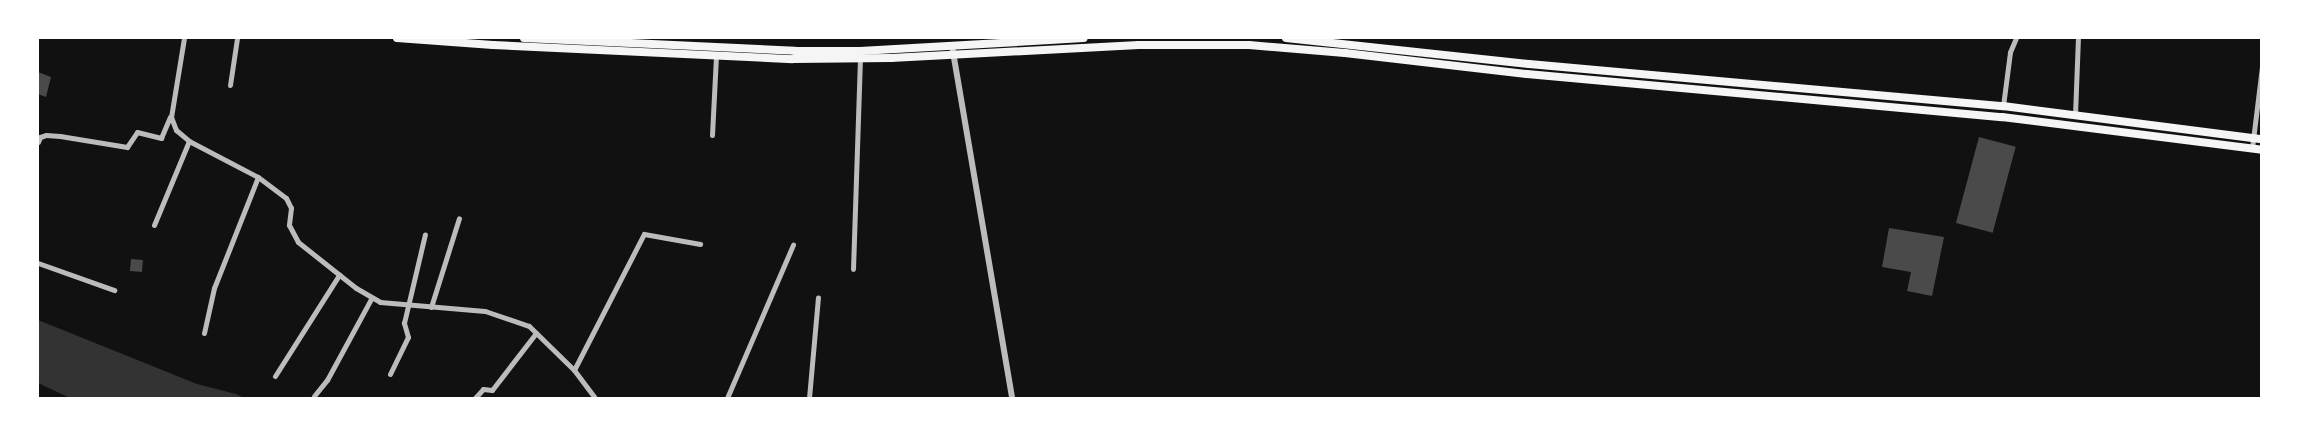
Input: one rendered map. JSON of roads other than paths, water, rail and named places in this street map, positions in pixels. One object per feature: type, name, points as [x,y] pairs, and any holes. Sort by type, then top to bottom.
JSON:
[{"type":"highway","points":[[397,38],[716,57],[860,59],[1140,44],[1249,45],[1345,53],[1527,74],[2002,117],[2262,150]]},
{"type":"highway","points":[[524,38],[629,40],[794,51],[860,51],[1084,38]]},
{"type":"highway","points":[[1286,38],[1347,40],[1529,64],[2002,106],[2258,139]]},
{"type":"street","points":[[38,142],[40,137],[46,135],[126,147],[136,132],[161,138],[171,117],[184,38]]},
{"type":"street","points":[[230,85],[237,38]]},
{"type":"street","points":[[2002,106],[2010,52],[2016,38]]},
{"type":"street","points":[[2075,115],[2078,38]]},
{"type":"street","points":[[952,46],[1012,398]]},
{"type":"street","points":[[712,135],[716,57]]},
{"type":"street","points":[[854,269],[860,59]]},
{"type":"street","points":[[2252,148],[2258,139],[2262,66]]},
{"type":"street","points":[[171,117],[176,130],[189,142],[258,178],[286,198],[291,208],[289,224],[298,242],[372,298],[380,302],[485,311],[529,326],[574,370],[595,398]]},
{"type":"street","points":[[154,225],[189,142]]},
{"type":"street","points":[[204,333],[214,288],[258,178]]},
{"type":"street","points":[[431,307],[459,218]]},
{"type":"street","points":[[390,374],[408,337],[408,332],[404,327],[425,234]]},
{"type":"street","points":[[574,370],[644,234],[700,244]]},
{"type":"street","points":[[727,398],[793,245]]},
{"type":"street","points":[[38,263],[114,290]]},
{"type":"street","points":[[275,376],[340,274]]},
{"type":"street","points":[[809,398],[818,297]]},
{"type":"street","points":[[314,396],[327,380],[372,298]]},
{"type":"street","points":[[475,398],[483,389],[492,390],[536,333]]}]
